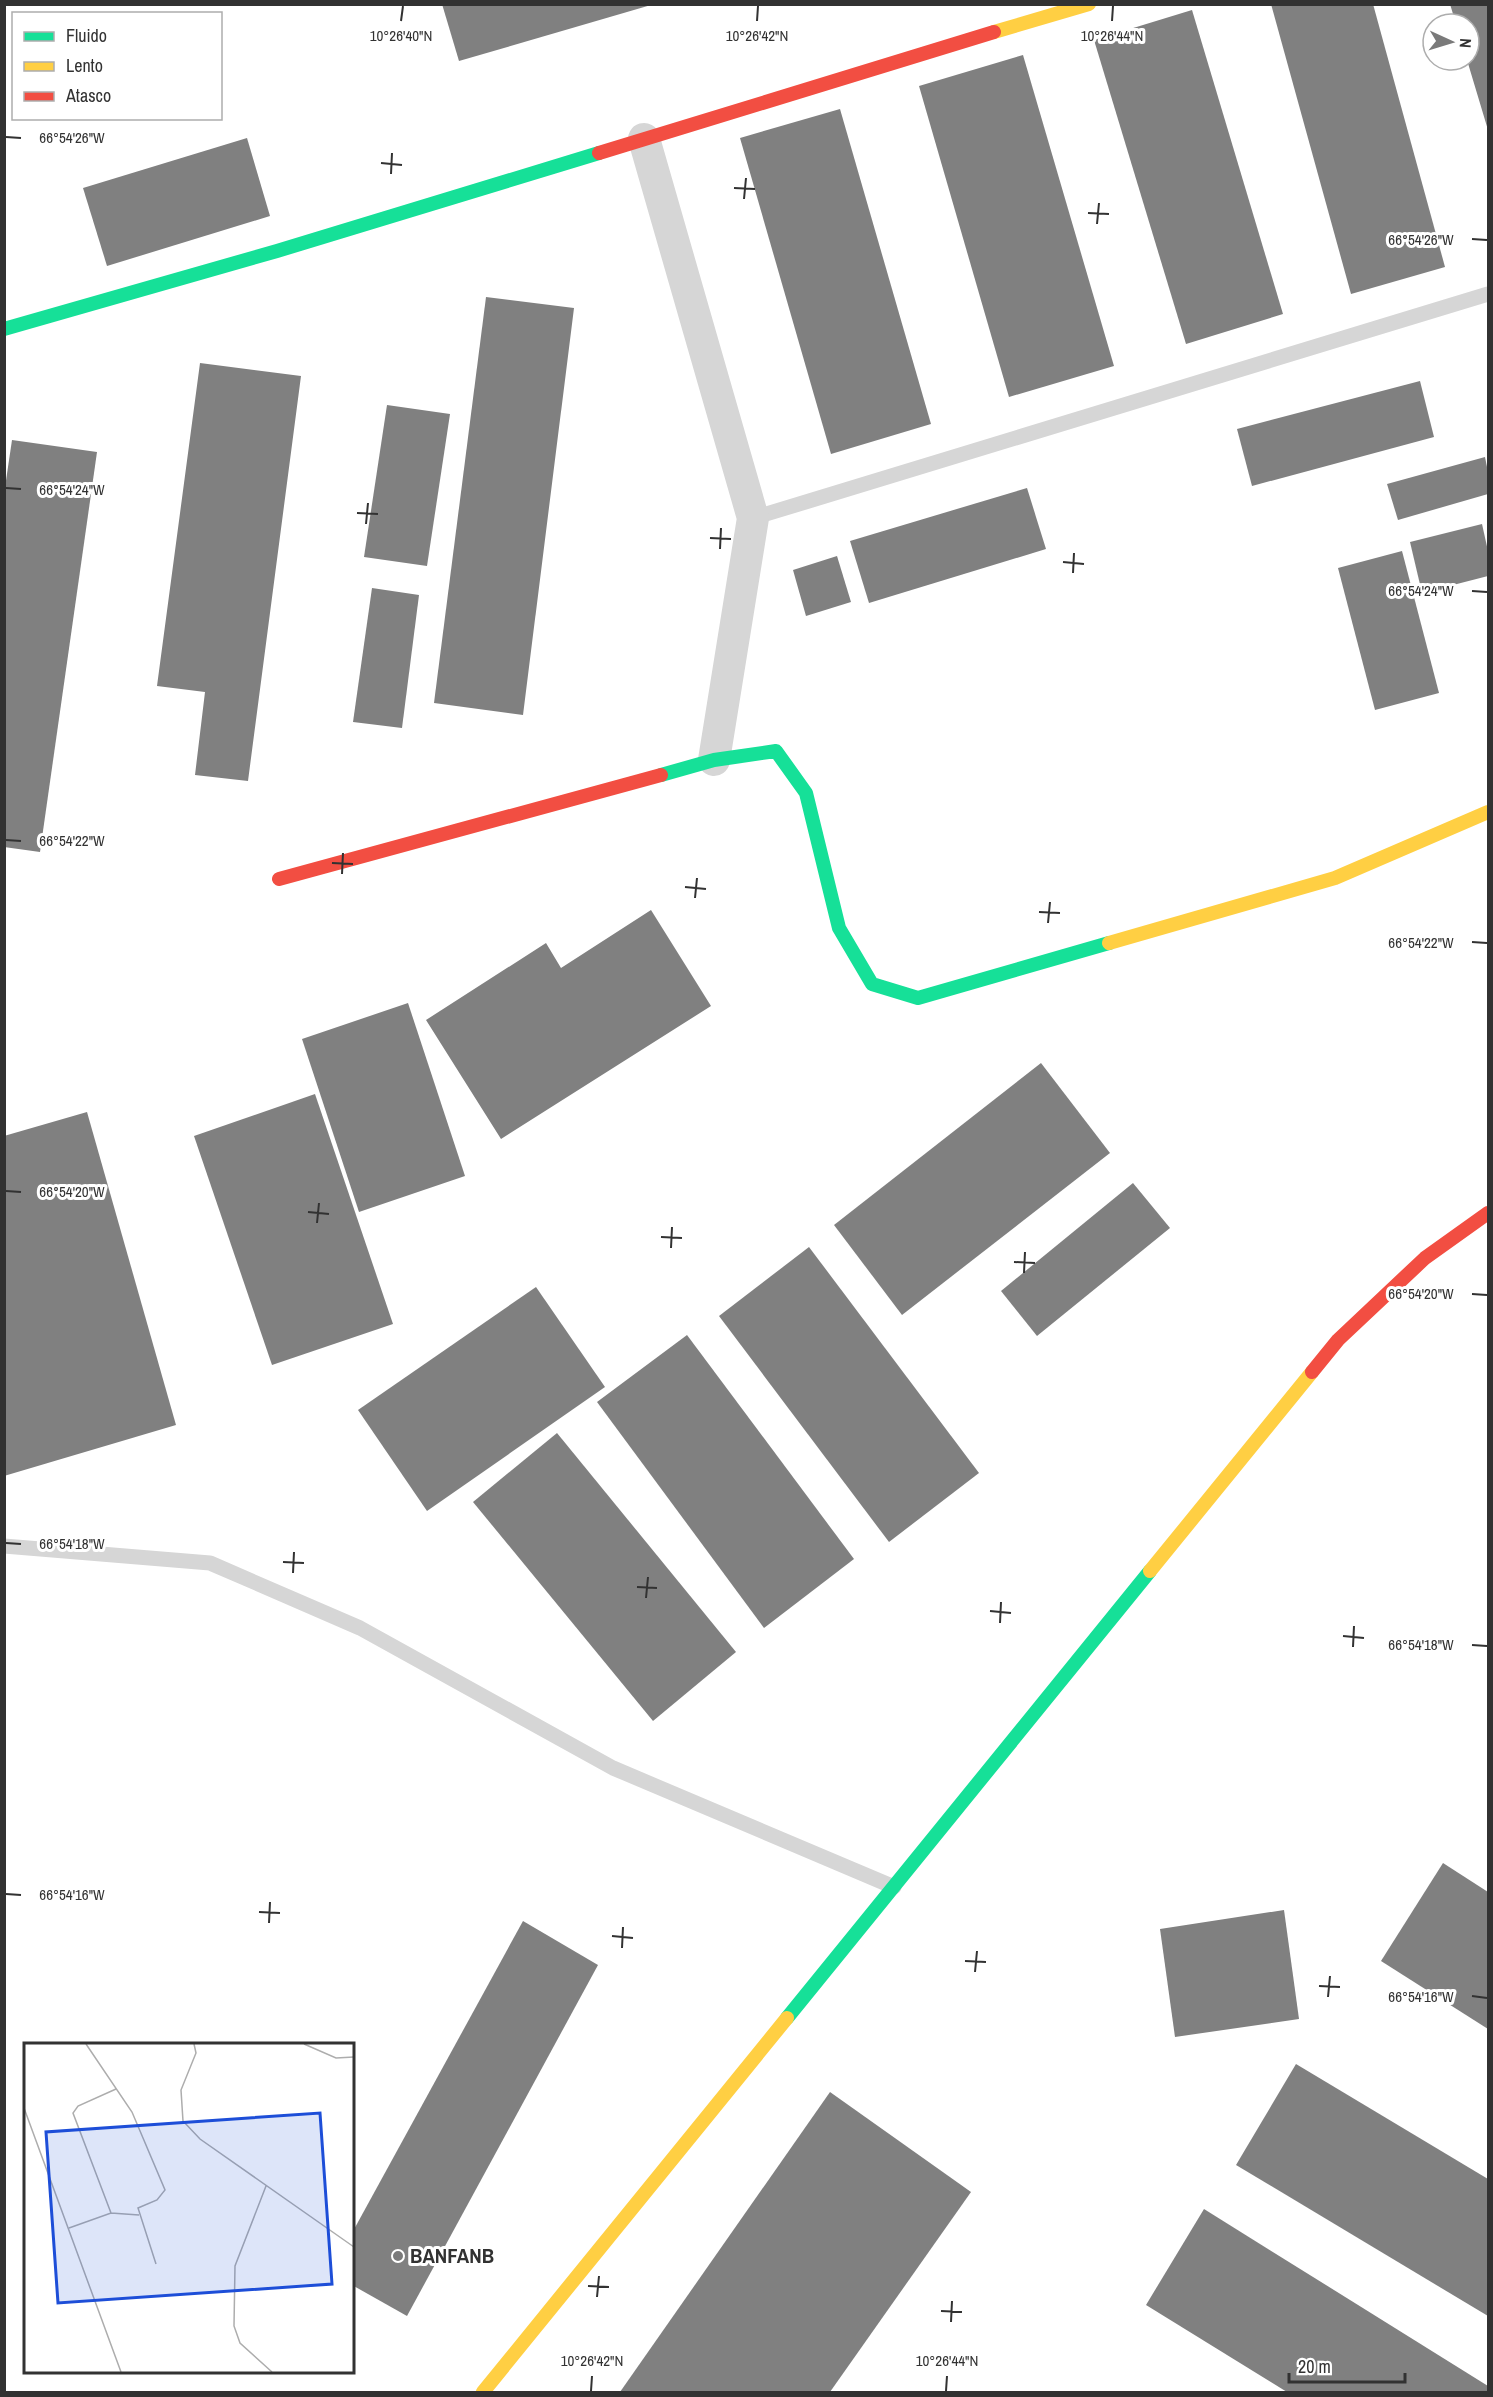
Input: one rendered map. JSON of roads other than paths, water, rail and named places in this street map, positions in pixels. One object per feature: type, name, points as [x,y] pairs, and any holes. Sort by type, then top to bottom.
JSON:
[{"type":"street","points":[[4,329],[143,291],[1089,4]]},
{"type":"street","points":[[644,139],[753,518],[714,760]]},
{"type":"street","points":[[279,879],[714,760],[776,751],[806,793],[839,928],[872,984],[918,998],[1335,878],[1488,813]]},
{"type":"street","points":[[483,2392],[1338,1340],[1425,1258],[1488,1214]]},
{"type":"lane","points":[[753,518],[1488,294]]},
{"type":"lane","points":[[4,1546],[210,1563],[360,1628],[613,1768],[894,1887]]},
{"type":"place","name":"BANFANB","points":[[398,2256]]}]
